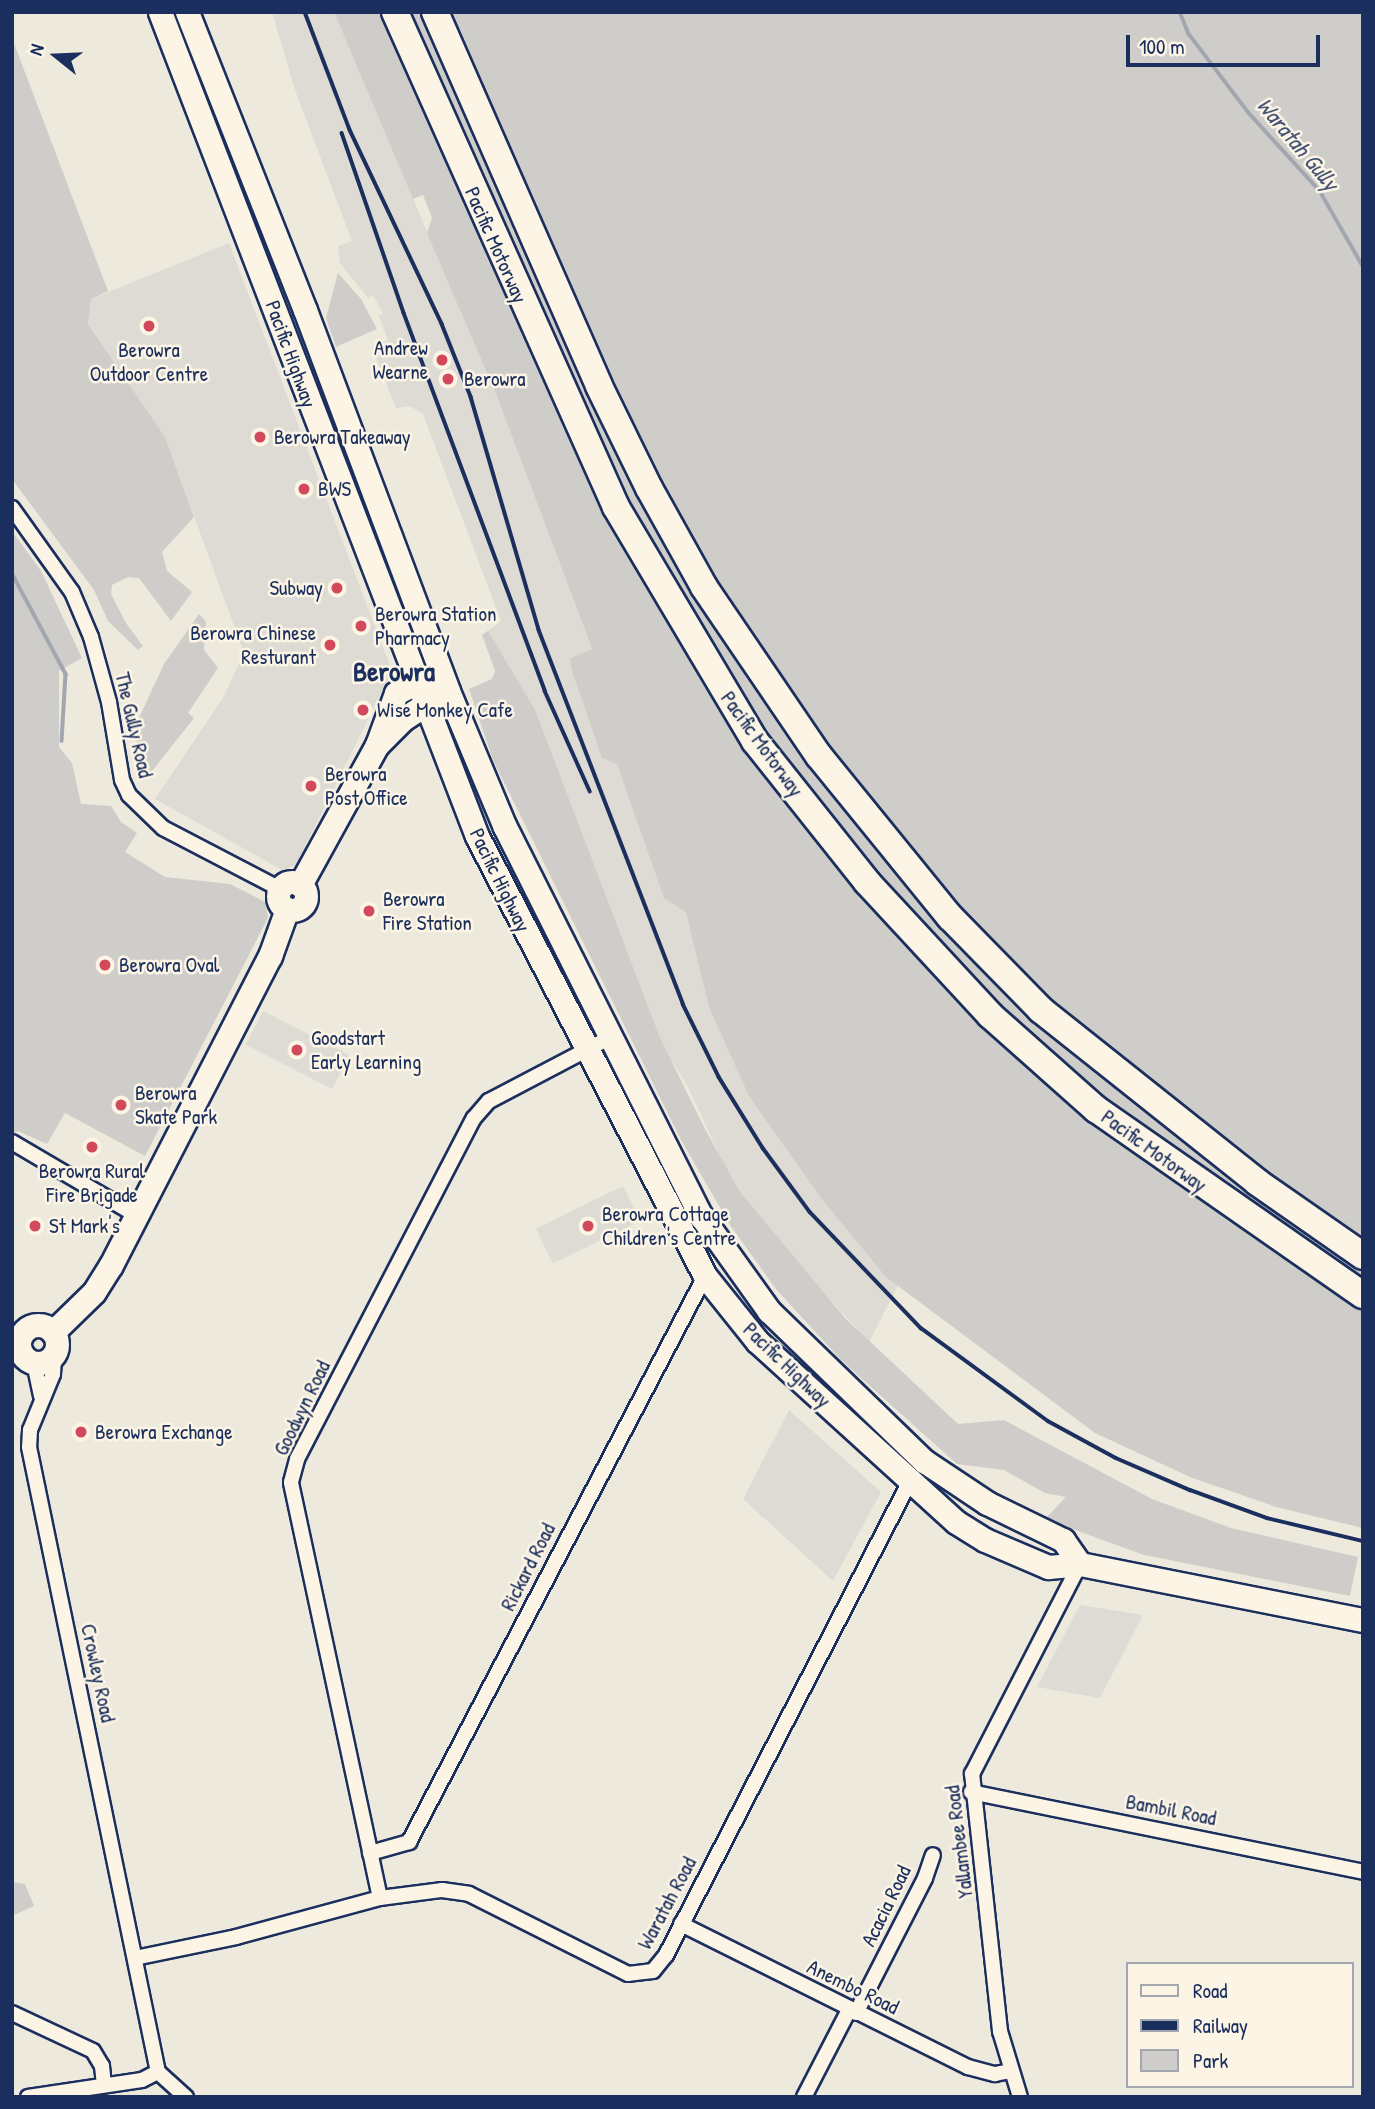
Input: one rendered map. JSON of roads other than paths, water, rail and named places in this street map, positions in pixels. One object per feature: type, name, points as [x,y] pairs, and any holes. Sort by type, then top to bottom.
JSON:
[{"type":"highway","name":"Pacific Motorway","points":[[395,12],[616,507],[755,741],[867,882],[990,1015],[1096,1109],[1363,1295]]},
{"type":"highway","name":"Pacific Motorway","points":[[435,12],[599,386],[649,488],[704,587],[819,756],[950,917],[1041,1010],[1256,1182],[1363,1256]]},
{"type":"main road","name":"Pacific Highway","points":[[160,12],[415,682],[477,836],[586,1051],[705,1276],[757,1341],[956,1522],[985,1540],[1048,1567],[1080,1564],[1363,1620]]},
{"type":"main road","name":"Pacific Highway","points":[[187,12],[305,310],[444,682],[505,827],[701,1216],[769,1311],[932,1468],[986,1503],[1063,1541],[1080,1564]]},
{"type":"main road","points":[[53,1332],[94,1292],[136,1215],[270,956],[289,894],[377,745],[396,693],[415,682],[444,682]]},
{"type":"main road","points":[[377,745],[424,705],[444,682]]},
{"type":"main road","points":[[32,1326],[53,1332],[57,1346],[44,1360],[23,1356],[16,1343],[32,1326]]},
{"type":"street","name":"The Gully Road","points":[[12,508],[72,592],[91,637],[109,702],[122,780],[138,808],[163,828],[289,894]]},
{"type":"street","name":"Goodwyn Road","points":[[380,1898],[291,1482],[297,1459],[474,1118],[489,1101],[611,1037]]},
{"type":"street","points":[[12,1142],[136,1215]]},
{"type":"street","name":"Rickard Road","points":[[370,1853],[409,1842],[705,1276]]},
{"type":"street","name":"Crowley Road","points":[[41,1398],[53,1374],[44,1360]]},
{"type":"street","name":"Crowley Road","points":[[44,1360],[41,1398],[29,1447],[158,2072]]},
{"type":"street","name":"Waratah Road","points":[[135,1958],[236,1937],[380,1898],[442,1890],[469,1894],[619,1970],[636,1975],[660,1965],[910,1480]]},
{"type":"street","name":"Yallambee Road","points":[[1020,2097],[1000,2031],[971,1792],[981,1751],[1080,1564]]},
{"type":"street","name":"Bambil Road","points":[[971,1792],[1363,1872]]},
{"type":"street","name":"Acacia Road","points":[[804,2097],[925,1878],[933,1855]]},
{"type":"street","name":"Anembo Road","points":[[681,1924],[968,2067],[995,2074],[1010,2071]]},
{"type":"street","points":[[12,2013],[93,2051],[102,2066],[104,2085]]},
{"type":"street","points":[[28,2097],[104,2085],[158,2072],[186,2097]]},
{"type":"waterway","name":"Waratah Gully","points":[[1180,12],[1189,34],[1249,113],[1320,191],[1363,266]]},
{"type":"waterway","points":[[12,573],[66,674],[62,741]]},
{"type":"railway","points":[[305,12],[350,130],[442,324],[471,397],[539,630],[683,1004],[719,1077],[763,1148],[810,1212],[921,1328],[1048,1421],[1116,1458],[1190,1490],[1267,1518],[1363,1541]]},
{"type":"railway","points":[[342,133],[404,313],[545,691],[590,791]]},
{"type":"place","name":"Berowra Outdoor Centre","points":[[149,326]]},
{"type":"place","name":"Andrew Wearne","points":[[442,360]]},
{"type":"place","name":"Berowra","points":[[448,379]]},
{"type":"place","name":"Berowra Takeaway","points":[[260,437]]},
{"type":"place","name":"BWS","points":[[304,489]]},
{"type":"place","name":"Subway","points":[[337,588]]},
{"type":"place","name":"Berowra Station Pharmacy","points":[[361,626]]},
{"type":"place","name":"Berowra Chinese Resturant","points":[[330,645]]},
{"type":"place","name":"Wise Monkey Cafe","points":[[363,710]]},
{"type":"place","name":"Berowra Post Office","points":[[311,786]]},
{"type":"place","name":"Berowra Fire Station","points":[[369,911]]},
{"type":"place","name":"Berowra Oval","points":[[105,965]]},
{"type":"place","name":"Goodstart Early Learning","points":[[297,1050]]},
{"type":"place","name":"Berowra Skate Park","points":[[121,1105]]},
{"type":"place","name":"Berowra Rural Fire Brigade","points":[[92,1147]]},
{"type":"place","name":"St Mark's","points":[[35,1226]]},
{"type":"place","name":"Berowra Cottage Children's Centre","points":[[588,1226]]},
{"type":"place","name":"Berowra Exchange","points":[[81,1432]]},
{"type":"district","name":"Berowra","points":[[394,671]]}]
